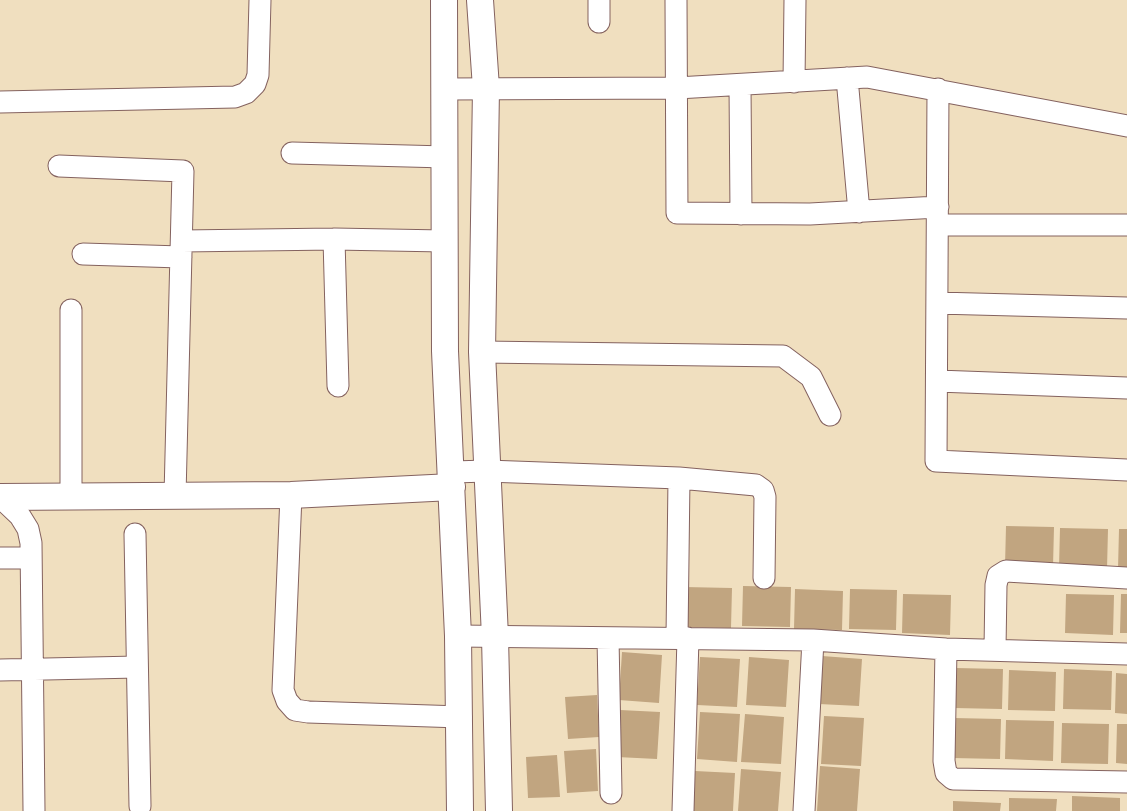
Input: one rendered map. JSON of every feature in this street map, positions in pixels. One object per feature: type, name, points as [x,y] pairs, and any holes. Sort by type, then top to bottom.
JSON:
[{"type":"street","points":[[0,102],[235,97],[246,93],[255,84],[258,75],[260,0]]},
{"type":"street","points":[[444,0],[446,88],[445,351],[461,717],[460,811]]},
{"type":"street","points":[[480,0],[486,88],[482,352],[495,637],[499,811]]},
{"type":"street","points":[[599,0],[599,22]]},
{"type":"street","points":[[676,0],[677,213],[859,212],[1127,225]]},
{"type":"street","points":[[794,82],[795,0]]},
{"type":"street","points":[[446,88],[677,88],[868,77],[1127,126]]},
{"type":"street","points":[[847,78],[859,212]]},
{"type":"street","points":[[740,85],[741,214]]},
{"type":"street","points":[[938,89],[936,461],[1127,470]]},
{"type":"street","points":[[292,153],[446,157]]},
{"type":"street","points":[[59,166],[184,171],[174,496]]},
{"type":"street","points":[[83,254],[334,239],[444,241]]},
{"type":"street","points":[[334,239],[338,386]]},
{"type":"street","points":[[937,304],[1127,308]]},
{"type":"street","points":[[71,310],[71,497]]},
{"type":"street","points":[[482,352],[783,356],[811,377],[830,415]]},
{"type":"street","points":[[937,381],[1127,388]]},
{"type":"street","points":[[0,497],[291,495],[452,479],[487,471],[679,478],[756,485],[763,490],[765,498],[764,578]]},
{"type":"street","points":[[679,478],[683,638],[683,811]]},
{"type":"street","points":[[291,495],[284,690],[287,701],[295,710],[308,712],[461,717]]},
{"type":"street","points":[[0,497],[20,516],[28,529],[31,558],[34,810]]},
{"type":"street","points":[[135,534],[140,806]]},
{"type":"street","points":[[0,558],[31,558]]},
{"type":"street","points":[[995,649],[996,585],[998,576],[1006,571],[1127,578]]},
{"type":"street","points":[[458,636],[813,640],[946,649],[1127,654]]},
{"type":"street","points":[[608,638],[611,792]]},
{"type":"street","points":[[804,811],[813,640]]},
{"type":"street","points":[[946,649],[944,760],[946,773],[953,779],[1127,782]]},
{"type":"street","points":[[0,670],[137,667]]},
{"type":"building","points":[[1006,526],[1054,527],[1053,567],[1005,566]]},
{"type":"building","points":[[1060,528],[1108,529],[1107,569],[1059,568]]},
{"type":"building","points":[[1119,529],[1127,529],[1127,569],[1118,569]]},
{"type":"building","points":[[743,586],[791,587],[790,627],[742,626]]},
{"type":"building","points":[[684,587],[732,588],[731,628],[683,627]]},
{"type":"building","points":[[795,589],[843,591],[842,630],[794,629]]},
{"type":"building","points":[[850,589],[897,590],[896,630],[849,629]]},
{"type":"building","points":[[903,594],[951,595],[950,635],[902,633]]},
{"type":"building","points":[[1066,594],[1114,595],[1113,635],[1065,633]]},
{"type":"building","points":[[1121,594],[1127,594],[1127,633],[1120,633]]},
{"type":"building","points":[[622,652],[662,655],[659,703],[619,700]]},
{"type":"building","points":[[822,656],[862,659],[859,706],[819,704]]},
{"type":"building","points":[[700,657],[740,659],[737,707],[697,705]]},
{"type":"building","points":[[749,657],[789,660],[786,707],[746,705]]},
{"type":"building","points":[[955,668],[1003,669],[1002,709],[954,708]]},
{"type":"building","points":[[1064,669],[1112,671],[1111,710],[1063,709]]},
{"type":"building","points":[[1009,670],[1056,672],[1055,711],[1008,710]]},
{"type":"building","points":[[1116,673],[1127,674],[1127,714],[1115,713]]},
{"type":"building","points":[[597,695],[599,737],[568,739],[565,697]]},
{"type":"building","points":[[620,710],[660,712],[657,759],[617,757]]},
{"type":"building","points":[[700,712],[740,714],[737,762],[697,759]]},
{"type":"building","points":[[745,714],[784,717],[781,764],[741,762]]},
{"type":"building","points":[[824,716],[864,718],[861,766],[821,764]]},
{"type":"building","points":[[953,718],[1001,719],[1000,759],[952,758]]},
{"type":"building","points":[[1006,720],[1054,721],[1053,761],[1005,759]]},
{"type":"building","points":[[1062,723],[1109,724],[1108,764],[1061,763]]},
{"type":"building","points":[[1117,724],[1127,724],[1127,764],[1116,763]]},
{"type":"building","points":[[596,749],[598,791],[567,793],[564,751]]},
{"type":"building","points":[[557,755],[560,797],[528,798],[526,757]]},
{"type":"building","points":[[820,766],[860,769],[857,811],[817,811]]},
{"type":"building","points":[[741,769],[781,772],[778,811],[738,811]]},
{"type":"building","points":[[695,771],[735,773],[733,811],[693,811]]},
{"type":"building","points":[[1072,796],[1120,798],[1120,811],[1072,811]]},
{"type":"building","points":[[1009,798],[1057,799],[1056,811],[1009,811]]},
{"type":"building","points":[[953,801],[1001,803],[1000,811],[953,811]]}]
